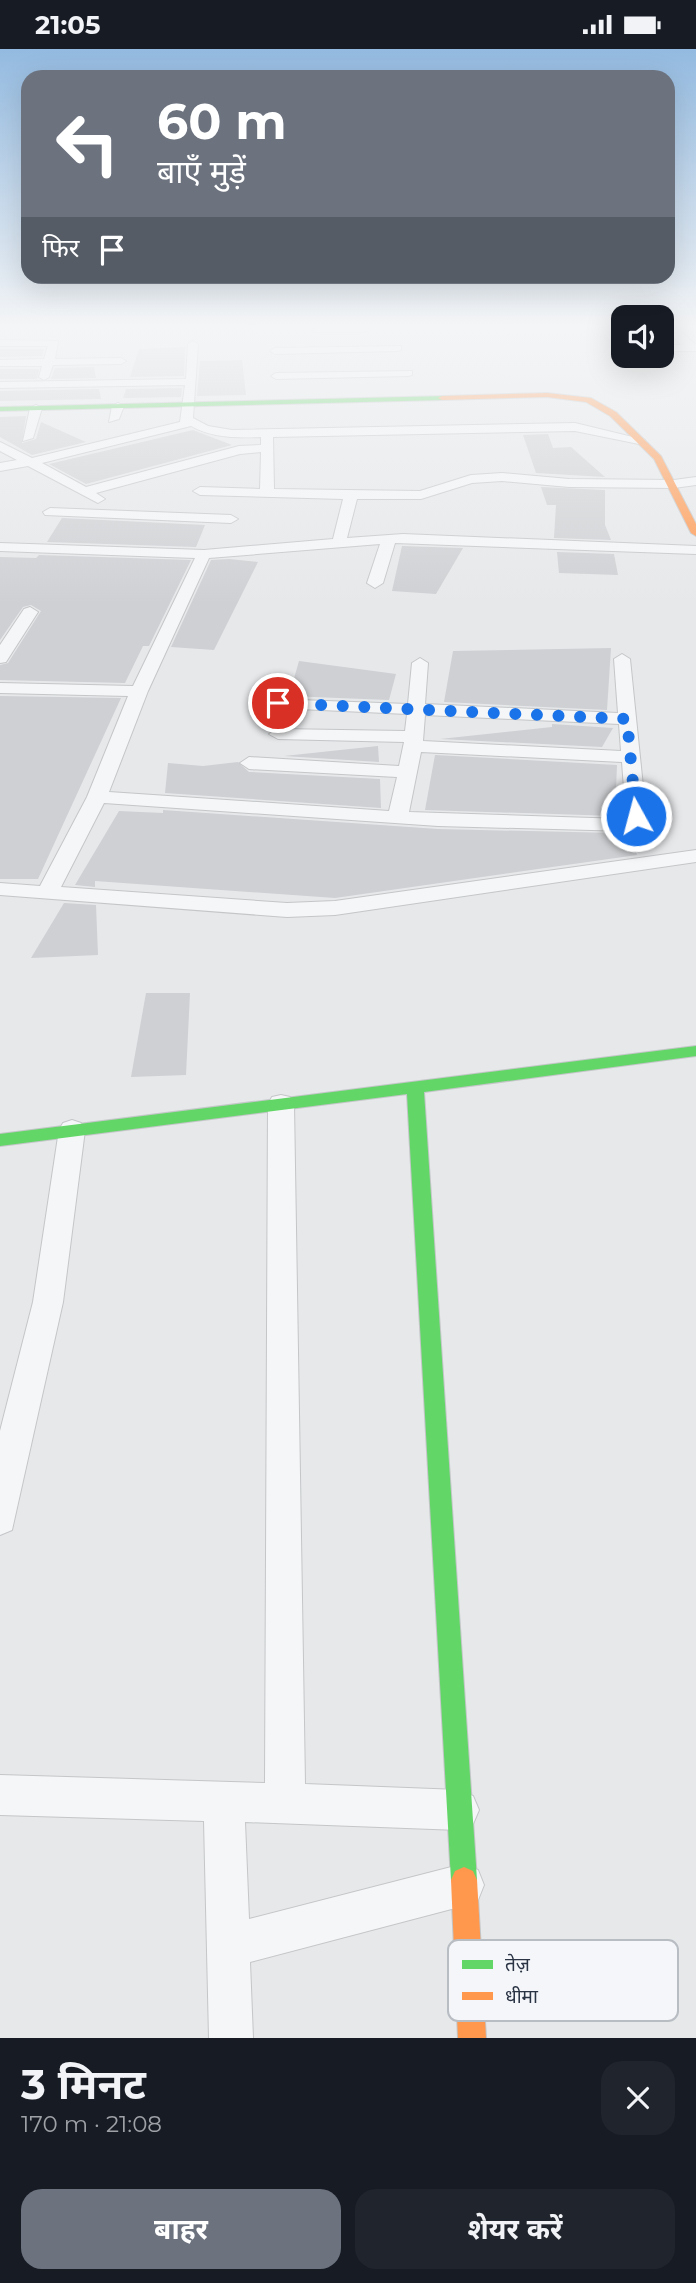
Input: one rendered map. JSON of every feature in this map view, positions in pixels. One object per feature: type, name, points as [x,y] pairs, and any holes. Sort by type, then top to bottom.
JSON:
[{"type":"street","points":[[27,437],[33,418]]},
{"type":"street","points":[[0,467],[181,427],[186,418]]},
{"type":"street","points":[[198,418],[221,433],[575,427],[639,440]]},
{"type":"street","points":[[615,418],[657,458],[674,484],[696,533]]},
{"type":"street","points":[[267,433],[267,493]]},
{"type":"street","points":[[0,446],[129,516]]},
{"type":"street","points":[[84,492],[239,450],[268,448]]},
{"type":"street","points":[[200,491],[421,495],[471,479],[502,477],[556,482],[674,484],[696,481]]},
{"type":"street","points":[[20,548],[43,521],[68,483]]},
{"type":"street","points":[[339,542],[352,495]]},
{"type":"street","points":[[43,521],[129,516],[231,519]]},
{"type":"street","points":[[375,583],[389,538]]},
{"type":"street","points":[[0,547],[204,554],[389,538],[696,550]]},
{"type":"street","points":[[48,891],[97,797],[139,691],[204,554]]},
{"type":"street","points":[[0,659],[30,612]]},
{"type":"street","points":[[97,797],[398,817],[628,825],[636,816],[622,659]]},
{"type":"street","points":[[398,817],[413,741],[420,663]]},
{"type":"street","points":[[0,688],[139,691]]},
{"type":"street","points":[[278,703],[627,719]]},
{"type":"street","points":[[278,734],[630,757]]},
{"type":"street","points":[[249,763],[406,772]]},
{"type":"street","points":[[0,889],[287,910],[323,908],[696,856]]},
{"type":"street","points":[[0,1140],[696,1051]]},
{"type":"street","points":[[415,1087],[454,1681],[466,1940]]},
{"type":"street","points":[[281,1104],[285,1801]]},
{"type":"street","points":[[0,1519],[10,1456],[48,1302],[72,1130]]},
{"type":"street","points":[[0,1795],[154,1802],[285,1801],[459,1810]]},
{"type":"street","points":[[224,1802],[231,2038]]},
{"type":"street","points":[[229,1946],[463,1885]]},
{"type":"building","points":[[0,418],[26,418],[22,443],[36,439],[41,422],[86,442],[32,455],[0,437]]},
{"type":"building","points":[[193,430],[232,445],[86,484],[49,464]]},
{"type":"building","points":[[548,434],[553,448],[571,447],[605,477],[536,473],[523,435]]},
{"type":"building","points":[[541,487],[605,490],[605,525],[611,540],[554,538],[556,505],[547,505]]},
{"type":"building","points":[[62,518],[205,525],[196,547],[47,542]]},
{"type":"building","points":[[402,546],[463,548],[436,594],[392,591]]},
{"type":"building","points":[[557,552],[614,554],[618,575],[559,573]]},
{"type":"building","points":[[39,555],[191,560],[149,646],[143,646],[125,683],[0,680],[0,665],[8,663],[41,611],[31,605],[23,607],[0,640],[0,557],[36,558]]},
{"type":"building","points":[[211,560],[258,562],[214,650],[171,647]]},
{"type":"building","points":[[611,648],[607,710],[444,702],[453,651]]},
{"type":"building","points":[[299,661],[396,674],[389,700],[289,696]]},
{"type":"building","points":[[0,696],[121,698],[38,879],[0,879]]},
{"type":"building","points":[[552,724],[613,728],[602,747],[440,739],[552,727]]},
{"type":"building","points":[[378,746],[379,762],[284,756]]},
{"type":"building","points":[[435,755],[617,765],[615,816],[425,810]]},
{"type":"building","points":[[238,762],[249,772],[380,779],[381,808],[165,793],[168,763],[203,766]]},
{"type":"building","points":[[163,810],[438,829],[615,833],[630,835],[637,855],[335,898],[95,881],[95,887],[75,885],[119,811],[163,813]]},
{"type":"building","points":[[64,903],[96,905],[98,955],[31,958]]},
{"type":"building","points":[[146,993],[190,993],[186,1075],[131,1077]]},
{"type":"traffic: fast","points":[[0,1140],[696,1051]]},
{"type":"traffic: fast","points":[[415,1086],[464,1880]]},
{"type":"traffic: slow","points":[[617,418],[658,458],[696,533]]},
{"type":"traffic: slow","points":[[464,1880],[467,1940]]},
{"type":"traffic: slow","points":[[471,2021],[472,2038]]},
{"type":"route","points":[[278,703],[627,719],[636,816]]}]
